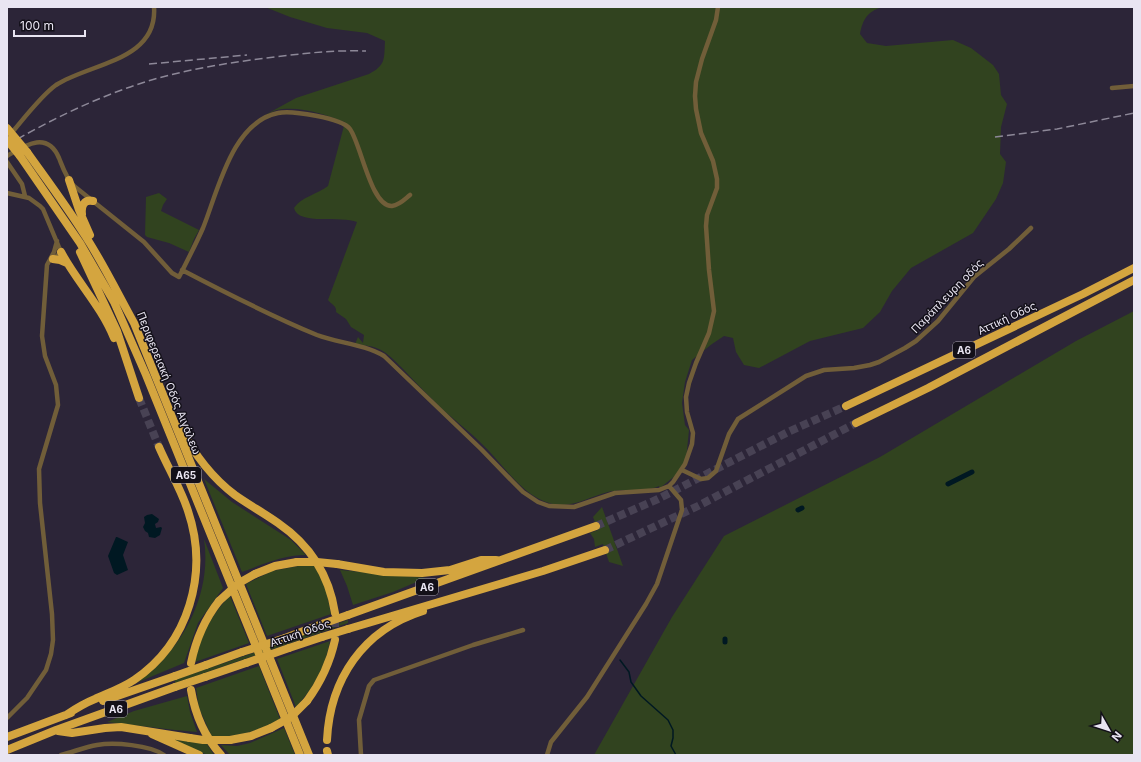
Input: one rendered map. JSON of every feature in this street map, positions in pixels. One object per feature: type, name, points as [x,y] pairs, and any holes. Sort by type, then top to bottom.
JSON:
[{"type":"highway","name":"Περιφερειακή Οδός Αιγάλεω","points":[[7,128],[93,264],[114,302],[300,755]]},
{"type":"highway","name":"Περιφερειακή Οδός Αιγάλεω","points":[[7,140],[24,154],[70,212],[107,272],[134,323],[309,755]]},
{"type":"highway","points":[[69,180],[83,219],[116,281],[120,297]]},
{"type":"highway","points":[[83,219],[82,206],[87,201],[94,201]]},
{"type":"highway","points":[[54,204],[62,223],[89,269],[117,331],[138,398]]},
{"type":"highway","points":[[61,252],[105,320],[134,385]]},
{"type":"highway","points":[[50,262],[60,260],[67,263]]},
{"type":"highway","name":"Αττική Οδός","points":[[846,406],[1083,294],[1134,268]]},
{"type":"highway","name":"Α6","points":[[856,423],[928,388],[1134,280]]},
{"type":"highway","points":[[153,372],[166,394],[176,418],[189,442],[211,473],[235,495],[287,530],[310,551],[326,578],[335,613]]},
{"type":"highway","points":[[66,714],[94,699],[122,687],[145,672],[163,654],[177,634],[183,624],[191,602],[196,574],[196,545],[193,529],[184,502],[159,447]]},
{"type":"highway","name":"Αττική Οδός","points":[[7,737],[66,714],[285,638],[596,526]]},
{"type":"highway","name":"Αττική Οδός","points":[[7,750],[56,730],[289,648],[420,606],[544,571],[605,550]]},
{"type":"highway","points":[[191,663],[194,649],[204,624],[219,601],[239,583],[255,574],[275,566],[297,562],[317,562],[384,572],[416,573],[450,570],[481,560],[505,559]]},
{"type":"highway","points":[[327,740],[331,708],[341,681],[354,659],[370,641],[382,631],[406,618],[480,590]]},
{"type":"highway","points":[[56,730],[72,733],[94,729],[121,727],[203,740],[230,740],[251,736],[272,728],[291,717],[307,701],[322,679],[332,653],[335,640]]},
{"type":"highway","points":[[191,690],[196,715],[210,742],[221,755]]},
{"type":"highway","points":[[144,730],[199,755]]},
{"type":"street","points":[[7,134],[14,130],[55,86],[122,57],[138,47],[148,36],[154,24],[154,7]]},
{"type":"street","points":[[182,270],[222,291],[312,333],[338,342],[373,350],[384,356],[481,449],[523,492],[538,502],[549,506],[574,507],[615,492],[659,490],[669,486],[685,464],[693,436],[687,412],[686,397],[696,363],[709,333],[714,311],[706,226],[707,215],[717,188],[717,178],[713,161],[701,133],[695,96],[696,82],[702,59],[716,20],[718,7]]},
{"type":"street","points":[[1112,88],[1134,86]]},
{"type":"street","points":[[7,156],[32,142],[46,144],[57,153],[69,180],[144,242],[172,274],[179,277],[202,228],[233,151],[246,133],[262,119],[270,115],[295,112],[341,122],[350,129],[353,134],[365,167],[381,200],[388,206],[394,206],[410,195]]},
{"type":"street","points":[[7,163],[22,184],[26,196]]},
{"type":"street","points":[[7,193],[26,196],[36,202],[43,210],[61,252],[50,262]]},
{"type":"street","name":"Παράπλευρη οδός","points":[[682,470],[701,479],[712,476],[716,471],[729,434],[738,419],[806,376],[824,370],[854,368],[870,365],[894,354],[916,341],[947,311],[974,277],[1009,249],[1031,228]]},
{"type":"street","points":[[7,718],[20,707],[37,685],[46,670],[51,654],[53,640],[52,614],[40,503],[40,469],[58,404],[56,385],[42,342],[42,329],[50,262],[57,241]]},
{"type":"street","points":[[548,755],[551,742],[587,697],[657,584],[682,510],[681,500],[669,486]]},
{"type":"street","points":[[361,755],[359,720],[370,686],[374,680],[472,645],[523,630]]},
{"type":"street","points":[[61,755],[74,753],[98,745],[116,744],[155,750],[164,755]]},
{"type":"green space","points":[[265,7],[882,7],[873,11],[864,20],[860,34],[867,43],[886,46],[953,40],[971,48],[993,65],[999,74],[1001,95],[1007,104],[1001,127],[1000,154],[1006,162],[1003,183],[996,199],[973,233],[911,268],[892,291],[880,312],[863,328],[810,341],[759,368],[744,365],[736,352],[733,338],[724,336],[692,360],[685,382],[682,403],[685,425],[689,430],[686,460],[676,475],[660,488],[659,486],[647,489],[608,492],[567,505],[548,503],[537,498],[516,482],[481,443],[441,408],[390,357],[381,350],[355,344],[358,337],[363,343],[364,335],[351,327],[346,319],[336,312],[335,307],[328,300],[357,222],[341,219],[303,217],[297,213],[294,208],[305,198],[328,186],[345,122],[323,114],[299,109],[281,109],[265,115],[296,98],[375,71],[379,68],[383,61],[385,41],[367,33],[327,28],[290,17]]},
{"type":"green space","points":[[159,193],[167,199],[161,211],[199,230],[189,252],[145,235],[146,197]]},
{"type":"green space","points":[[1134,311],[1134,755],[594,755],[672,617],[724,536],[880,457],[1076,341]]},
{"type":"green space","points":[[204,479],[232,502],[291,540],[306,555],[281,558],[242,572]]},
{"type":"green space","points":[[602,507],[623,566],[609,562],[603,544],[595,547],[594,539],[590,533],[598,530],[593,517]]},
{"type":"green space","points":[[204,539],[223,588],[198,623],[184,663],[136,683],[156,668],[170,652],[189,623],[201,591],[205,557]]},
{"type":"green space","points":[[298,566],[316,566],[326,589],[331,614],[267,636],[246,584],[272,571]]},
{"type":"green space","points":[[340,570],[426,578],[393,592],[353,605]]},
{"type":"green space","points":[[230,596],[249,643],[195,662],[200,644],[212,618]]},
{"type":"green space","points":[[348,620],[348,623],[175,683],[175,680]]},
{"type":"green space","points":[[330,641],[325,660],[318,677],[296,707],[277,659]]},
{"type":"green space","points":[[259,666],[280,719],[264,727],[248,732],[230,736],[212,737],[199,708],[196,688]]},
{"type":"green space","points":[[187,696],[190,712],[197,732],[107,722],[134,711]]},
{"type":"green space","points":[[284,728],[295,755],[230,755],[221,745],[237,746],[250,743]]},
{"type":"green space","points":[[170,739],[207,744],[214,755],[208,755],[170,741]]},
{"type":"water","points":[[152,514],[159,519],[155,524],[156,528],[162,528],[160,535],[155,538],[149,537],[148,533],[143,527],[145,523],[144,517]]},
{"type":"water","points":[[116,537],[128,542],[123,555],[128,570],[117,575],[114,573],[108,556]]},
{"type":"waterway","points":[[948,484],[972,472]]},
{"type":"waterway","points":[[798,510],[802,508]]},
{"type":"waterway","points":[[620,660],[629,672],[631,682],[641,696],[668,720],[673,730],[671,746],[676,755]]},
{"type":"tunnel","points":[[139,398],[159,447]]},
{"type":"tunnel","points":[[596,526],[658,499],[788,432],[846,406]]},
{"type":"tunnel","points":[[605,550],[698,506],[856,423]]},
{"type":"tunnel","points":[[335,613],[335,639]]},
{"type":"railway","points":[[7,145],[51,121],[96,100],[145,82],[181,72],[256,59],[298,54],[366,51]]},
{"type":"railway","points":[[149,64],[247,55]]},
{"type":"railway","points":[[995,137],[1057,129],[1134,113]]}]
